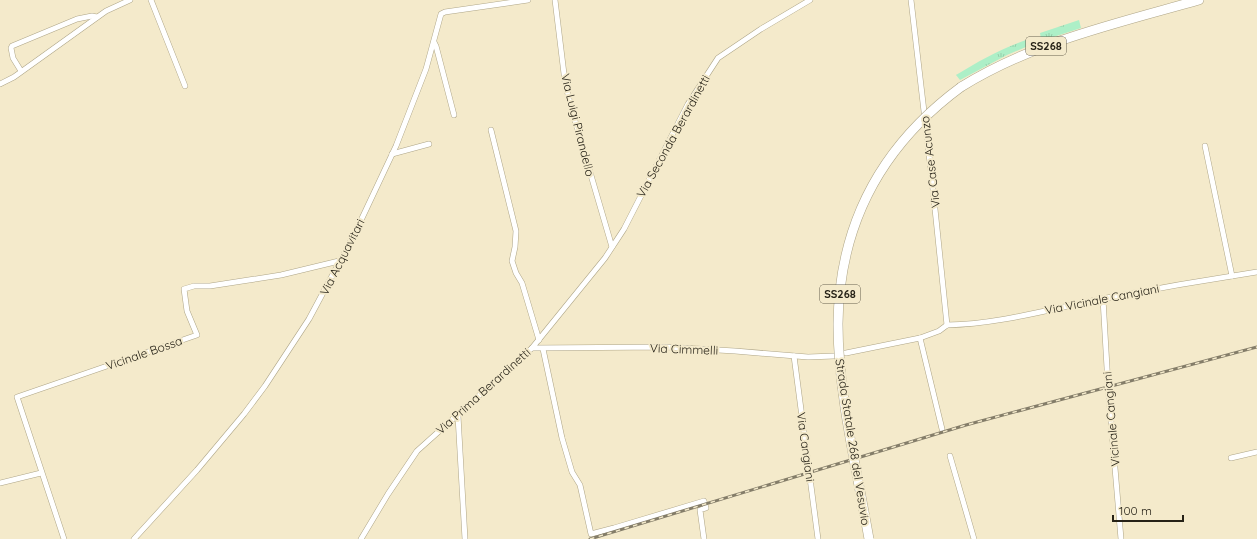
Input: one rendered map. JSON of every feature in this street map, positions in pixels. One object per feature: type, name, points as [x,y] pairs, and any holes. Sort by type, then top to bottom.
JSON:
[{"type":"highway","name":"Strada Statale 268 del Vesuvio","points":[[869,539],[840,362],[839,307],[845,258],[859,214],[872,186],[899,145],[919,122],[961,87],[996,67],[1034,50],[1074,36],[1199,0]]},
{"type":"street","points":[[0,84],[114,6],[130,0]]},
{"type":"street","points":[[151,0],[185,86]]},
{"type":"street","name":"Via Acquavitari","points":[[134,539],[211,454],[260,392],[309,319],[355,233],[392,154],[421,83],[441,14],[445,12],[528,0]]},
{"type":"street","name":"Via Luigi Pirandello","points":[[555,0],[566,82],[571,107],[612,248]]},
{"type":"street","name":"Via Seconda Berardinetti","points":[[612,248],[624,229],[688,104],[715,61],[761,29],[810,0]]},
{"type":"street","name":"Via Case Acunzo","points":[[911,0],[947,325]]},
{"type":"street","points":[[21,71],[13,58],[12,46],[77,19],[92,16],[97,17]]},
{"type":"street","points":[[434,42],[454,115]]},
{"type":"street","points":[[491,130],[516,231],[512,261],[516,273],[522,283],[539,340]]},
{"type":"street","points":[[392,154],[429,144]]},
{"type":"street","points":[[1205,146],[1232,276]]},
{"type":"street","name":"Via Prima Berardinetti","points":[[361,539],[388,494],[417,451],[458,416],[532,348],[612,248]]},
{"type":"street","name":"Vicinale Bossa","points":[[42,473],[17,397],[197,335],[187,311],[184,289],[194,286],[210,286],[281,274],[339,261]]},
{"type":"street","name":"Via Vicinale Cangiani","points":[[947,325],[968,325],[1009,318],[1103,299],[1257,272]]},
{"type":"street","name":"Vicinale Cangiani","points":[[1103,299],[1108,384],[1121,539]]},
{"type":"street","points":[[846,353],[920,338],[939,331],[947,325]]},
{"type":"street","points":[[920,338],[942,429]]},
{"type":"street","name":"Via Cimmelli","points":[[532,348],[667,347],[821,358],[834,356]]},
{"type":"street","points":[[543,349],[562,438],[572,472],[580,485],[591,534],[704,501],[706,508],[700,510],[704,539]]},
{"type":"street","name":"Via Cangiani","points":[[794,356],[818,539]]},
{"type":"street","points":[[458,416],[465,539]]},
{"type":"street","points":[[1231,458],[1257,452]]},
{"type":"street","points":[[950,456],[974,539]]},
{"type":"street","points":[[0,483],[42,473],[64,539]]},
{"type":"green space","points":[[1079,20],[1081,28],[1035,43],[1007,55],[960,80],[956,75],[1005,48],[1036,37],[1037,40],[1041,39],[1040,33]]},
{"type":"railway","points":[[590,539],[966,425],[1257,347]]}]
